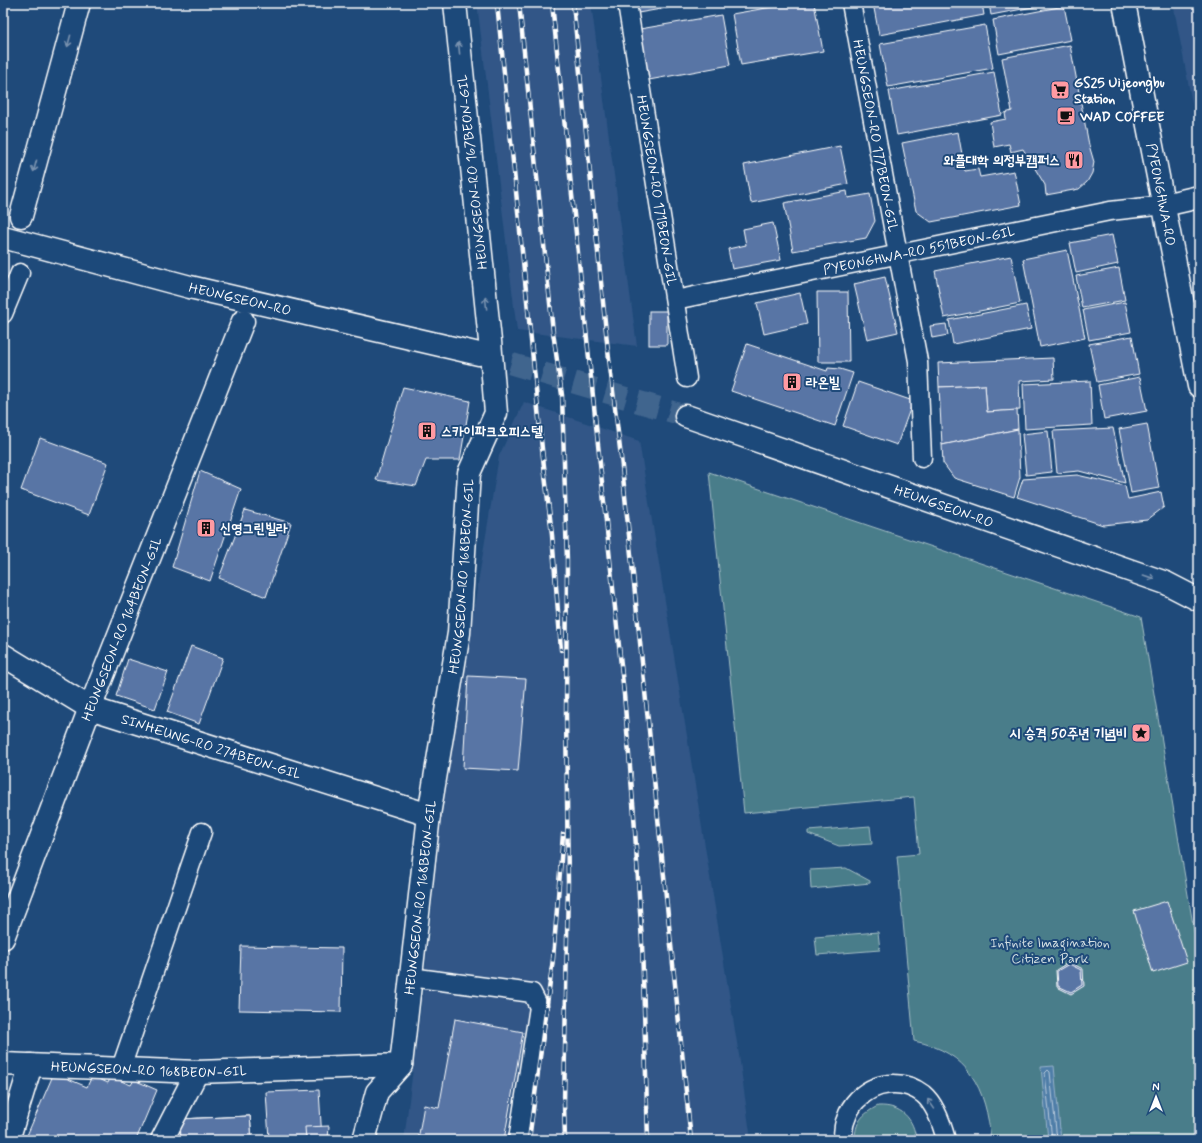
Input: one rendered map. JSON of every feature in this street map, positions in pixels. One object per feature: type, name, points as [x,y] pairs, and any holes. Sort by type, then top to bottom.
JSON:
[{"type":"street","points":[[21,216],[79,3]]},
{"type":"street","name":"HEUNGSEON-RO 167BEON-GIL","points":[[455,3],[485,348]]},
{"type":"street","name":"PYEONGHWA-RO","points":[[1124,3],[1199,386]]},
{"type":"street","points":[[1164,205],[1199,197]]},
{"type":"street","name":"HEUNGSEON-RO","points":[[3,237],[190,287],[485,348]]},
{"type":"street","name":"HEUNGSEON-RO 164BEON-GIL","points":[[3,938],[90,708],[243,321]]},
{"type":"street","name":"HEUNGSEON-RO 168BEON-GIL","points":[[3,1064],[197,1072],[400,1065],[429,814],[459,633],[469,473],[496,413],[485,348]]},
{"type":"street","name":"HEUNGSEON-RO","points":[[686,416],[1166,583],[1199,600]]},
{"type":"street","name":"SINHEUNG-RO 274BEON-GIL","points":[[3,655],[90,708],[429,814]]},
{"type":"street","points":[[8,1140],[31,1065]]},
{"type":"street","points":[[364,1140],[377,1092],[400,1065]]},
{"type":"street","points":[[162,1140],[197,1072]]},
{"type":"lane","name":"HEUNGSEON-RO 171BEON-GIL","points":[[627,3],[687,378]]},
{"type":"lane","name":"HEUNGSEON-RO 177BEON-GIL","points":[[851,3],[918,361],[922,458]]},
{"type":"lane","name":"PYEONGHWA-RO 551BEON-GIL","points":[[675,300],[1110,211],[1164,205]]},
{"type":"lane","points":[[3,314],[20,273]]},
{"type":"lane","points":[[121,1068],[202,832]]},
{"type":"lane","points":[[410,978],[532,993],[538,1007],[518,1140]]},
{"type":"lane","points":[[842,1140],[845,1120],[856,1101],[873,1087],[892,1084],[911,1087],[924,1095],[933,1106],[942,1124],[946,1140]]},
{"type":"shaded area","points":[[477,3],[591,3],[637,346],[517,331]]},
{"type":"shaded area","points":[[1173,3],[1199,3],[1199,140]]},
{"type":"shaded area","points":[[524,402],[639,441],[739,1055],[751,1140],[404,1140],[423,990],[444,789],[499,456]]},
{"type":"green space","name":"Infinite Imagination Citizen Park","points":[[709,472],[1141,617],[1199,960],[1199,1140],[991,1140],[985,1104],[971,1075],[961,1063],[949,1054],[933,1046],[914,1041],[897,856],[919,854],[914,797],[744,813]]},
{"type":"green space","points":[[870,826],[872,844],[839,846],[808,834],[808,831]]},
{"type":"green space","points":[[846,868],[870,881],[870,883],[811,889],[810,870]]},
{"type":"green space","points":[[878,932],[880,950],[817,955],[815,937]]},
{"type":"green space","points":[[878,1106],[893,1108],[905,1114],[915,1132],[916,1140],[855,1140],[856,1128],[860,1119]]},
{"type":"water","points":[[1054,1066],[1061,1140],[1048,1140],[1041,1067]]},
{"type":"building","points":[[636,3],[696,3],[638,13]]},
{"type":"building","points":[[795,3],[814,3],[823,51],[741,65],[732,14]]},
{"type":"building","points":[[873,3],[982,3],[984,15],[879,35]]},
{"type":"building","points":[[989,3],[1054,3],[991,15]]},
{"type":"building","points":[[1064,6],[1071,40],[999,54],[993,20]]},
{"type":"building","points":[[721,15],[730,65],[649,80],[640,29]]},
{"type":"building","points":[[985,25],[993,68],[888,87],[880,44]]},
{"type":"building","points":[[1070,45],[1089,145],[1094,162],[1092,173],[1087,182],[1079,189],[1046,195],[1045,185],[1023,149],[1011,152],[1009,144],[994,147],[990,122],[1006,119],[1005,113],[1012,111],[1002,58]]},
{"type":"building","points":[[994,72],[1002,115],[897,135],[889,91]]},
{"type":"building","points":[[958,132],[965,171],[978,169],[980,177],[1014,171],[1021,205],[931,222],[916,211],[902,143]]},
{"type":"building","points":[[840,146],[848,184],[751,203],[744,165]]},
{"type":"building","points":[[847,191],[848,198],[870,194],[875,221],[866,238],[793,251],[784,203]]},
{"type":"building","points":[[773,223],[781,260],[732,269],[728,249],[746,245],[743,229]]},
{"type":"building","points":[[1112,235],[1118,264],[1076,273],[1070,243]]},
{"type":"building","points":[[1067,250],[1085,338],[1040,347],[1023,259]]},
{"type":"building","points":[[1011,256],[1020,303],[944,318],[935,271]]},
{"type":"building","points":[[1119,268],[1125,300],[1082,308],[1076,276]]},
{"type":"building","points":[[885,277],[898,332],[867,339],[854,284]]},
{"type":"building","points":[[817,292],[848,292],[849,362],[818,362]]},
{"type":"building","points":[[800,293],[807,324],[764,334],[757,303]]},
{"type":"building","points":[[1125,302],[1131,332],[1089,340],[1083,310]]},
{"type":"building","points":[[1026,305],[1031,329],[953,344],[949,320]]},
{"type":"building","points":[[649,311],[667,311],[667,345],[649,345]]},
{"type":"building","points":[[946,324],[948,335],[932,338],[930,326]]},
{"type":"building","points":[[1132,336],[1139,374],[1097,382],[1089,344]]},
{"type":"building","name":"라온빌","points":[[747,344],[827,371],[828,368],[840,369],[853,373],[835,426],[731,391]]},
{"type":"building","points":[[1053,358],[1054,379],[1019,381],[1020,410],[987,412],[985,385],[939,387],[938,363]]},
{"type":"building","points":[[1140,377],[1147,411],[1104,419],[1098,385]]},
{"type":"building","points":[[1090,381],[1092,425],[1025,429],[1023,384]]},
{"type":"building","points":[[858,382],[913,401],[897,445],[843,426]]},
{"type":"building","points":[[985,385],[987,412],[1017,410],[1018,429],[942,445],[939,387]]},
{"type":"building","name":"스카이파크오피스텔","points":[[403,387],[470,401],[460,460],[426,460],[416,486],[376,480]]},
{"type":"building","points":[[1147,424],[1159,488],[1131,493],[1119,429]]},
{"type":"building","points":[[1113,428],[1125,483],[1079,471],[1057,473],[1053,431]]},
{"type":"building","points":[[1018,429],[1020,477],[1014,497],[954,478],[943,463],[942,445]]},
{"type":"building","points":[[1048,431],[1052,472],[1026,475],[1022,434]]},
{"type":"building","points":[[40,438],[108,463],[89,515],[21,490]]},
{"type":"building","name":"신영그린빌라","points":[[200,471],[241,489],[210,581],[172,567]]},
{"type":"building","points":[[1077,475],[1125,486],[1128,499],[1161,492],[1164,507],[1147,520],[1103,525],[1017,497],[1023,479]]},
{"type":"building","points":[[245,510],[291,523],[266,597],[219,578]]},
{"type":"building","points":[[191,646],[223,658],[199,724],[167,712]]},
{"type":"building","points":[[128,659],[168,672],[155,709],[116,696]]},
{"type":"building","points":[[468,676],[526,679],[518,771],[463,768]]},
{"type":"building","points":[[1197,774],[1199,782],[1198,788],[1195,775]]},
{"type":"building","points":[[1167,901],[1187,962],[1153,973],[1134,911]]},
{"type":"building","points":[[241,946],[342,948],[341,1012],[239,1010]]},
{"type":"building","points":[[1069,962],[1083,969],[1084,986],[1071,994],[1057,987],[1056,970]]},
{"type":"building","points":[[1069,964],[1081,970],[1082,985],[1071,992],[1058,986],[1057,971]]},
{"type":"building","points":[[455,1019],[523,1032],[504,1140],[418,1140],[424,1105],[439,1108]]},
{"type":"building","points":[[54,1073],[87,1087],[92,1076],[108,1083],[111,1077],[131,1085],[134,1080],[157,1090],[136,1140],[25,1140]]},
{"type":"building","points":[[319,1090],[322,1140],[261,1140],[269,1139],[266,1092]]},
{"type":"building","points":[[250,1116],[252,1140],[248,1140],[247,1120],[184,1122],[185,1140],[181,1140],[180,1119]]},
{"type":"building","points":[[250,1116],[252,1140],[181,1140],[180,1119]]},
{"type":"building","points":[[250,1116],[252,1140],[181,1140],[180,1119]]},
{"type":"building","points":[[329,1126],[328,1140],[306,1140],[305,1127]]},
{"type":"tunnel","points":[[479,354],[686,416]]},
{"type":"railway","points":[[497,3],[552,535],[561,650]]},
{"type":"railway","points":[[519,3],[553,332],[562,395],[567,561],[566,712],[568,883],[564,1104],[565,1140]]},
{"type":"railway","points":[[552,3],[624,694],[634,815],[642,943],[648,1140]]},
{"type":"railway","points":[[573,3],[691,1140]]},
{"type":"railway","points":[[529,1140],[553,959],[563,834]]},
{"type":"place","name":"GS25 Uijeongbu Station","points":[[1060,90]]},
{"type":"place","name":"WAD COFFEE","points":[[1066,116]]},
{"type":"place","name":"와플대학 의정부캠퍼스","points":[[1074,160]]},
{"type":"place","name":"라온빌","points":[[792,382]]},
{"type":"place","name":"스카이파크오피스텔","points":[[427,431]]},
{"type":"place","name":"신영그린빌라","points":[[206,528]]},
{"type":"place","name":"시 승격 50주년 기념비","points":[[1141,733]]}]
